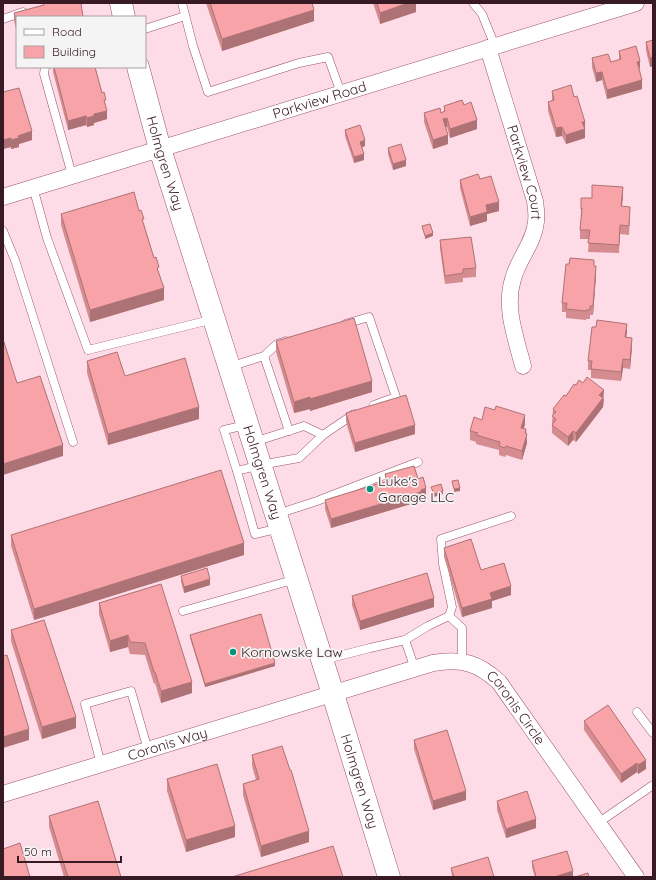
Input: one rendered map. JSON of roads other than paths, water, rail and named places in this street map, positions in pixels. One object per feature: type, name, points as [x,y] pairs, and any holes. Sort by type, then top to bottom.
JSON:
[{"type":"street","points":[[121,3],[124,16]]},
{"type":"street","name":"Parkview Road","points":[[3,197],[636,3]]},
{"type":"street","name":"Parkview Court","points":[[491,47],[535,201],[535,230],[513,278],[509,296],[512,322],[523,366]]},
{"type":"street","name":"Holmgren Way","points":[[138,68],[160,149],[323,660],[389,877]]},
{"type":"street","name":"Coronis Circle","points":[[333,694],[447,660],[462,661],[482,668],[499,682],[636,877]]},
{"type":"street","name":"Coronis Way","points":[[3,794],[333,694]]},
{"type":"lane","points":[[182,3],[193,46],[208,92],[300,63],[328,57],[340,93]]},
{"type":"lane","points":[[472,3],[482,14],[491,47]]},
{"type":"lane","points":[[3,19],[31,10]]},
{"type":"lane","points":[[146,29],[185,16]]},
{"type":"lane","points":[[45,68],[44,74],[72,175]]},
{"type":"lane","points":[[33,187],[47,238],[88,350],[214,319]]},
{"type":"lane","points":[[3,231],[15,260],[73,442]]},
{"type":"lane","points":[[237,471],[299,458],[323,435],[358,412],[396,396],[369,317],[334,327]]},
{"type":"lane","points":[[229,367],[264,356],[277,344],[291,340]]},
{"type":"lane","points":[[264,356],[289,431]]},
{"type":"lane","points":[[323,435],[304,426],[289,431],[250,434],[224,430],[255,534],[317,501],[418,462]]},
{"type":"lane","points":[[323,660],[405,640],[428,626],[449,616],[452,607],[443,564],[441,539],[511,516]]},
{"type":"lane","points":[[183,611],[297,579]]},
{"type":"lane","points":[[449,616],[462,628],[462,661]]},
{"type":"lane","points":[[405,640],[415,669]]},
{"type":"lane","points":[[101,764],[85,704],[131,691],[148,750]]},
{"type":"lane","points":[[638,712],[653,733]]},
{"type":"lane","points":[[598,823],[653,785]]},
{"type":"place","name":"Luke's Garage LLC","points":[[370,489]]},
{"type":"place","name":"Kornowske Law","points":[[233,652]]}]
